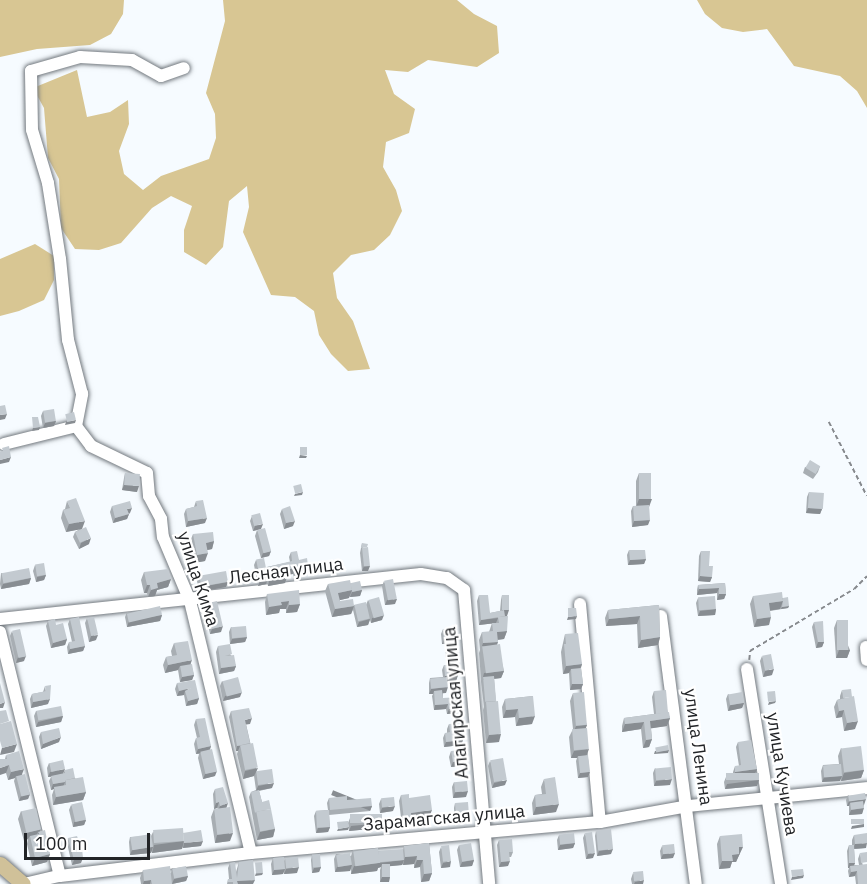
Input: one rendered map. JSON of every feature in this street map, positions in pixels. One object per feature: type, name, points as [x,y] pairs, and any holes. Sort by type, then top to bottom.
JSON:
[{"type":"main road","points":[[0,864],[23,884]]},
{"type":"street","points":[[4,444],[76,426],[82,394],[68,340],[60,259],[48,183],[32,130],[31,71],[80,57],[132,60],[161,76],[184,69]]},
{"type":"street","name":"улица Кима","points":[[76,426],[91,446],[147,473],[149,496],[161,519],[163,537],[190,601],[251,853]]},
{"type":"street","name":"Лесная улица","points":[[0,619],[190,601],[421,574],[447,578],[464,590]]},
{"type":"street","name":"Алагирская улица","points":[[464,590],[489,884]]},
{"type":"street","points":[[580,604],[600,822]]},
{"type":"street","name":"улица Ленина","points":[[662,616],[688,806],[696,884]]},
{"type":"street","points":[[0,632],[60,876]]},
{"type":"street","points":[[866,647],[867,660]]},
{"type":"street","name":"улица Кучиева","points":[[747,669],[782,884]]},
{"type":"street","name":"Зарамагская улица","points":[[23,884],[60,876],[251,853],[600,822],[688,806],[867,788]]},
{"type":"path","points":[[829,422],[867,496]]},
{"type":"path","points":[[747,669],[750,651],[854,589],[867,576]]},
{"type":"shaded area","points":[[0,0],[124,0],[123,14],[111,34],[90,45],[37,49],[0,57]]},
{"type":"shaded area","points":[[223,0],[457,0],[474,14],[497,26],[499,53],[477,67],[428,60],[408,72],[385,70],[394,94],[415,109],[409,133],[386,142],[383,167],[396,190],[402,211],[390,235],[374,250],[351,255],[333,273],[337,298],[353,321],[370,369],[348,371],[331,354],[319,335],[314,311],[295,297],[271,295],[243,232],[249,207],[247,186],[229,201],[223,247],[206,265],[184,252],[184,230],[192,206],[171,196],[152,208],[121,243],[99,250],[75,249],[61,228],[59,179],[48,158],[44,108],[33,88],[77,70],[87,117],[110,112],[128,100],[129,124],[119,151],[124,174],[143,190],[161,176],[209,159],[216,138],[215,114],[206,93],[225,21]]},
{"type":"shaded area","points":[[697,0],[867,0],[867,108],[857,91],[840,76],[794,66],[767,29],[743,32],[722,28],[705,14]]},
{"type":"shaded area","points":[[35,244],[54,256],[54,280],[44,300],[0,316],[0,259]]},
{"type":"building","points":[[5,405],[7,414],[0,415],[0,406]]},
{"type":"building","points":[[54,409],[56,421],[45,423],[43,411]]},
{"type":"building","points":[[74,412],[76,420],[67,422],[65,414]]},
{"type":"building","points":[[32,417],[38,417],[40,427],[33,428]]},
{"type":"building","points":[[9,446],[11,457],[0,460],[2,448]]},
{"type":"building","points":[[300,447],[307,447],[307,455],[300,455]]},
{"type":"building","points":[[810,460],[820,466],[816,474],[805,468]]},
{"type":"building","points":[[125,473],[140,474],[139,486],[124,485]]},
{"type":"building","points":[[639,473],[651,473],[651,499],[639,499]]},
{"type":"building","points":[[301,484],[303,492],[295,494],[293,486]]},
{"type":"building","points":[[809,492],[824,493],[823,509],[808,508]]},
{"type":"building","points":[[76,498],[85,521],[69,524],[63,510],[70,508],[67,501]]},
{"type":"building","points":[[203,500],[207,518],[188,521],[186,509],[197,506],[196,501]]},
{"type":"building","points":[[130,501],[132,508],[127,509],[129,514],[115,518],[112,506]]},
{"type":"building","points":[[649,505],[650,520],[634,521],[633,506]]},
{"type":"building","points":[[290,506],[295,521],[286,523],[282,509]]},
{"type":"building","points":[[260,513],[263,524],[254,526],[251,515]]},
{"type":"building","points":[[86,527],[91,538],[80,543],[75,532]]},
{"type":"building","points":[[265,528],[271,551],[263,553],[257,530]]},
{"type":"building","points":[[213,532],[214,541],[206,543],[208,553],[197,555],[193,534]]},
{"type":"building","points":[[362,543],[368,544],[367,547],[361,548]]},
{"type":"building","points":[[368,547],[370,566],[364,567],[362,548]]},
{"type":"building","points":[[629,550],[645,550],[646,559],[630,560]]},
{"type":"building","points":[[297,551],[299,560],[307,558],[308,566],[301,567],[302,575],[297,576],[295,568],[285,570],[287,577],[269,581],[267,567],[292,561],[291,552]]},
{"type":"building","points":[[701,551],[710,551],[709,566],[713,566],[712,577],[700,576]]},
{"type":"building","points":[[264,558],[268,579],[260,580],[256,560]]},
{"type":"building","points":[[44,563],[46,575],[37,576],[35,564]]},
{"type":"building","points":[[29,568],[31,578],[3,583],[2,573]]},
{"type":"building","points":[[168,569],[171,579],[157,583],[158,588],[151,590],[150,585],[147,585],[144,572]]},
{"type":"building","points":[[226,571],[228,582],[201,587],[199,576]]},
{"type":"building","points":[[393,579],[397,599],[388,600],[384,581]]},
{"type":"building","points":[[350,580],[352,590],[338,593],[340,601],[353,599],[354,606],[335,609],[328,584]]},
{"type":"building","points":[[360,581],[362,590],[352,592],[350,583]]},
{"type":"building","points":[[725,583],[726,594],[719,594],[719,588],[699,589],[698,585]]},
{"type":"building","points":[[299,590],[300,604],[289,605],[289,601],[281,602],[282,605],[269,607],[267,594]]},
{"type":"building","points":[[782,592],[783,601],[769,603],[771,617],[757,619],[753,596]]},
{"type":"building","points":[[479,595],[488,595],[490,613],[504,610],[505,616],[481,620]]},
{"type":"building","points":[[502,595],[509,595],[509,610],[502,610]]},
{"type":"building","points":[[715,596],[716,609],[699,610],[698,597]]},
{"type":"building","points":[[379,597],[384,615],[374,618],[368,600]]},
{"type":"building","points":[[788,597],[789,606],[782,607],[783,598]]},
{"type":"building","points":[[217,601],[223,626],[212,629],[206,603]]},
{"type":"building","points":[[366,602],[370,619],[358,621],[354,605]]},
{"type":"building","points":[[659,605],[660,637],[641,640],[640,616],[609,619],[608,610]]},
{"type":"building","points":[[160,606],[162,615],[129,622],[127,614]]},
{"type":"building","points":[[568,608],[576,608],[577,616],[568,617]]},
{"type":"building","points":[[508,616],[507,631],[497,632],[498,642],[483,643],[482,632],[493,631],[492,623],[499,623],[498,617]]},
{"type":"building","points":[[79,617],[85,646],[70,649],[69,642],[75,641],[70,619]]},
{"type":"building","points":[[94,617],[98,635],[91,636],[87,619]]},
{"type":"building","points":[[55,619],[56,625],[63,623],[67,639],[53,643],[48,621]]},
{"type":"building","points":[[837,620],[848,620],[848,650],[837,650]]},
{"type":"building","points":[[823,621],[824,642],[818,642],[814,622]]},
{"type":"building","points":[[246,626],[247,637],[232,638],[231,627]]},
{"type":"building","points":[[456,628],[458,653],[448,654],[447,639],[444,639],[443,629]]},
{"type":"building","points":[[20,629],[26,656],[19,658],[12,631]]},
{"type":"building","points":[[578,633],[582,664],[566,666],[565,634]]},
{"type":"building","points":[[188,641],[192,660],[168,665],[166,657],[177,655],[174,643]]},
{"type":"building","points":[[230,644],[232,654],[225,656],[234,655],[236,666],[221,668],[218,646]]},
{"type":"building","points":[[500,644],[504,671],[486,673],[482,647]]},
{"type":"building","points":[[771,654],[774,669],[765,670],[762,656]]},
{"type":"building","points":[[192,664],[194,675],[182,677],[180,666]]},
{"type":"building","points":[[457,664],[458,675],[445,676],[444,665]]},
{"type":"building","points":[[581,668],[583,684],[572,684],[571,669]]},
{"type":"building","points":[[494,676],[496,701],[485,702],[483,677]]},
{"type":"building","points":[[238,677],[242,692],[227,697],[223,681]]},
{"type":"building","points":[[447,677],[448,687],[431,689],[430,679]]},
{"type":"building","points":[[195,680],[199,698],[188,701],[185,691],[191,688],[179,691],[177,683]]},
{"type":"building","points":[[0,683],[5,702],[0,704]]},
{"type":"building","points":[[51,685],[50,699],[33,702],[32,694],[46,691],[45,686]]},
{"type":"building","points":[[851,689],[852,697],[843,698],[842,690]]},
{"type":"building","points":[[442,690],[443,698],[460,697],[461,708],[449,709],[448,704],[435,705],[434,691]]},
{"type":"building","points":[[666,690],[668,713],[656,714],[654,691]]},
{"type":"building","points":[[775,691],[776,701],[768,702],[767,692]]},
{"type":"building","points":[[584,692],[587,725],[576,726],[573,693]]},
{"type":"building","points":[[742,692],[744,703],[730,705],[728,694]]},
{"type":"building","points":[[533,696],[535,716],[519,718],[518,709],[506,710],[505,699]]},
{"type":"building","points":[[854,696],[858,721],[847,723],[844,710],[839,711],[837,700]]},
{"type":"building","points":[[498,701],[501,734],[489,735],[486,702]]},
{"type":"building","points":[[61,706],[63,716],[38,721],[36,711]]},
{"type":"building","points":[[249,708],[252,718],[245,720],[250,743],[237,746],[231,711]]},
{"type":"building","points":[[6,710],[9,721],[0,724],[0,711]]},
{"type":"building","points":[[669,712],[670,718],[650,721],[652,739],[646,740],[644,722],[625,724],[624,718]]},
{"type":"building","points":[[205,718],[211,746],[198,749],[196,738],[200,737],[196,719]]},
{"type":"building","points":[[11,721],[17,744],[2,748],[0,724]]},
{"type":"building","points":[[461,723],[463,740],[446,742],[445,733],[450,732],[449,724]]},
{"type":"building","points":[[59,728],[61,737],[43,744],[41,732]]},
{"type":"building","points":[[587,728],[589,749],[574,750],[572,729]]},
{"type":"building","points":[[751,740],[757,769],[735,772],[735,766],[741,765],[738,742]]},
{"type":"building","points":[[253,743],[258,768],[245,770],[240,745]]},
{"type":"building","points":[[668,745],[669,750],[656,752],[655,747]]},
{"type":"building","points":[[861,746],[864,770],[844,772],[841,748]]},
{"type":"building","points":[[212,749],[217,771],[205,774],[200,752]]},
{"type":"building","points":[[463,750],[464,760],[453,762],[451,751]]},
{"type":"building","points":[[19,751],[24,769],[11,772],[9,765],[0,768],[0,759],[7,759],[6,755]]},
{"type":"building","points":[[588,755],[590,772],[580,773],[578,756]]},
{"type":"building","points":[[503,758],[507,780],[494,782],[490,760]]},
{"type":"building","points":[[63,760],[65,769],[51,772],[49,763]]},
{"type":"building","points":[[841,764],[842,776],[824,778],[823,766]]},
{"type":"building","points":[[671,767],[672,779],[656,780],[655,768]]},
{"type":"building","points":[[73,768],[75,778],[53,784],[51,776],[65,773],[65,770]]},
{"type":"building","points":[[272,769],[274,783],[258,785],[256,771]]},
{"type":"building","points":[[726,773],[759,773],[759,780],[726,780]]},
{"type":"building","points":[[25,774],[30,794],[21,797],[16,776]]},
{"type":"building","points":[[83,777],[86,792],[56,797],[54,787],[66,785],[66,780]]},
{"type":"building","points":[[555,777],[559,804],[536,807],[535,795],[546,794],[544,779]]},
{"type":"building","points":[[467,781],[468,791],[455,792],[454,782]]},
{"type":"building","points":[[223,787],[228,803],[220,806],[219,802],[216,803],[215,789]]},
{"type":"building","points":[[259,790],[262,802],[269,800],[271,809],[255,813],[251,792]]},
{"type":"building","points":[[865,793],[866,799],[849,802],[848,796]]},
{"type":"building","points":[[409,794],[409,798],[430,795],[432,810],[411,813],[412,819],[404,820],[401,795]]},
{"type":"building","points":[[347,796],[347,800],[371,798],[372,806],[330,810],[329,798]]},
{"type":"building","points":[[394,797],[395,806],[382,807],[381,798]]},
{"type":"building","points":[[863,801],[864,808],[851,810],[850,803]]},
{"type":"building","points":[[82,802],[86,820],[75,822],[71,804]]},
{"type":"building","points":[[468,802],[469,815],[456,816],[455,803]]},
{"type":"building","points":[[230,807],[233,833],[217,835],[214,809]]},
{"type":"building","points":[[36,808],[41,829],[26,833],[21,811]]},
{"type":"building","points":[[271,809],[275,829],[260,831],[256,812]]},
{"type":"building","points":[[329,810],[330,827],[317,828],[316,811]]},
{"type":"building","points":[[350,814],[382,814],[382,823],[350,823]]},
{"type":"building","points":[[851,819],[864,819],[864,824],[851,824]]},
{"type":"building","points":[[348,821],[349,827],[338,829],[337,822]]},
{"type":"building","points":[[183,828],[184,841],[154,843],[153,830]]},
{"type":"building","points":[[611,829],[613,849],[598,850],[596,831]]},
{"type":"building","points":[[45,830],[50,854],[35,858],[30,836]]},
{"type":"building","points":[[201,830],[203,841],[184,843],[183,833]]},
{"type":"building","points":[[592,832],[595,853],[588,854],[585,833]]},
{"type":"building","points":[[574,833],[575,843],[560,845],[559,835]]},
{"type":"building","points":[[867,833],[867,843],[855,844],[854,835]]},
{"type":"building","points":[[151,834],[153,847],[132,850],[130,837]]},
{"type":"building","points":[[742,834],[743,847],[739,847],[739,854],[732,855],[733,861],[722,861],[720,836]]},
{"type":"building","points":[[77,836],[81,839],[83,858],[74,860],[68,838]]},
{"type":"building","points":[[512,839],[513,852],[509,852],[510,861],[501,862],[499,840]]},
{"type":"building","points":[[429,843],[432,873],[424,874],[423,860],[417,860],[417,856],[405,857],[404,846]]},
{"type":"building","points":[[471,843],[474,860],[462,862],[459,845]]},
{"type":"building","points":[[674,844],[675,853],[663,854],[662,845]]},
{"type":"building","points":[[449,845],[451,861],[443,862],[441,846]]},
{"type":"building","points":[[849,845],[854,845],[855,863],[849,863]]},
{"type":"building","points":[[378,848],[380,863],[355,866],[353,851]]},
{"type":"building","points":[[403,849],[404,860],[379,862],[378,851]]},
{"type":"building","points":[[867,852],[867,862],[861,863],[860,853]]},
{"type":"building","points":[[350,853],[352,865],[338,867],[336,855]]},
{"type":"building","points":[[320,854],[321,867],[313,868],[312,855]]},
{"type":"building","points":[[284,857],[285,869],[274,870],[273,858]]},
{"type":"building","points":[[298,857],[299,867],[286,868],[285,858]]},
{"type":"building","points":[[253,860],[255,880],[237,881],[238,884],[228,882],[228,879],[232,879],[230,863],[235,862],[237,878],[239,862]]},
{"type":"building","points":[[262,862],[263,873],[256,874],[255,863]]},
{"type":"building","points":[[382,864],[390,864],[390,877],[382,877]]},
{"type":"building","points":[[867,864],[867,884],[858,884],[857,871],[851,872],[850,866]]},
{"type":"building","points":[[170,866],[172,884],[152,884],[151,880],[144,881],[143,870]]},
{"type":"building","points":[[186,866],[188,876],[174,878],[172,869]]},
{"type":"building","points":[[803,869],[804,875],[792,877],[791,870]]},
{"type":"building","points":[[643,871],[644,880],[634,881],[633,872]]}]
